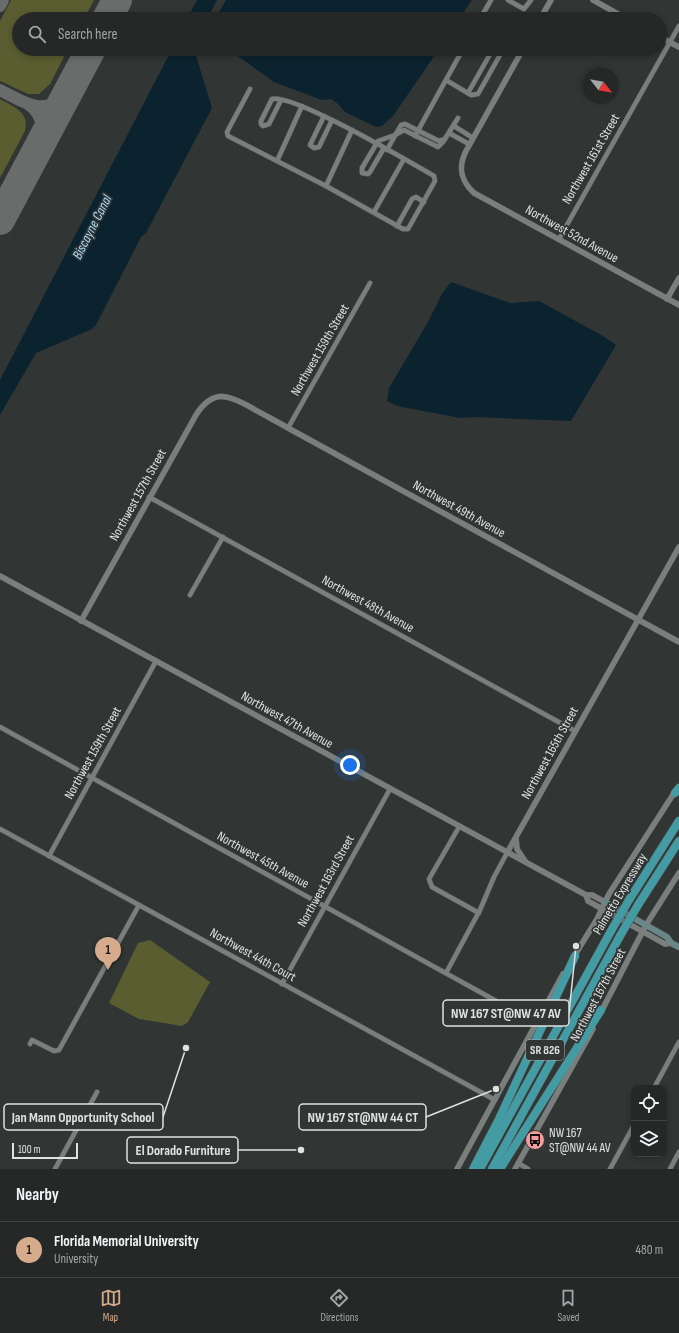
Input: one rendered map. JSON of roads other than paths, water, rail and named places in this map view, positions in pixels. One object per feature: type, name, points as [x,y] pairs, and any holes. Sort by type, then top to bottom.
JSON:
[{"type":"highway","name":"Palmetto Expressway","points":[[480,1169],[611,931],[679,821]]},
{"type":"highway","name":"Palmetto Expressway","points":[[492,1169],[620,936],[679,841]]},
{"type":"highway","points":[[473,1169],[499,1119],[575,956]]},
{"type":"highway","points":[[500,1169],[601,1010]]},
{"type":"main road","name":"Northwest 47th Avenue","points":[[605,902],[667,937],[671,943],[679,947]]},
{"type":"street","points":[[484,12],[491,0]]},
{"type":"street","points":[[508,0],[524,9],[531,0]]},
{"type":"street","points":[[518,6],[521,0]]},
{"type":"street","points":[[544,12],[551,0]]},
{"type":"street","points":[[593,0],[614,12]]},
{"type":"street","name":"Northwest 161st Street","points":[[667,47],[679,26]]},
{"type":"street","points":[[667,40],[679,47]]},
{"type":"street","points":[[415,136],[459,56]]},
{"type":"street","points":[[468,93],[489,56]]},
{"type":"street","points":[[446,80],[468,93],[475,95],[480,92],[499,56]]},
{"type":"street","points":[[450,133],[469,144],[519,56]]},
{"type":"street","name":"Northwest 161st Street","points":[[559,239],[662,56]]},
{"type":"street","points":[[250,89],[227,132],[228,136],[326,186],[397,226],[403,229],[408,229],[435,181],[434,176],[352,130],[302,106],[281,100],[272,99],[261,120],[261,124],[263,126],[269,124],[281,100]]},
{"type":"street","points":[[277,161],[302,106]]},
{"type":"street","points":[[324,116],[310,145],[314,148],[319,147],[332,120]]},
{"type":"street","points":[[445,139],[439,141],[405,124],[401,125],[395,135],[386,149],[370,172],[368,174],[362,173],[362,168],[375,144],[395,135],[404,130],[438,147],[445,139],[450,133],[458,118]]},
{"type":"street","points":[[454,126],[473,138]]},
{"type":"street","points":[[326,186],[352,130]]},
{"type":"street","name":"Northwest 52nd Avenue","points":[[469,144],[462,160],[461,175],[463,181],[474,192],[679,305]]},
{"type":"street","points":[[374,212],[404,159]]},
{"type":"street","points":[[397,226],[412,199],[416,197],[424,202]]},
{"type":"street","points":[[667,299],[679,278]]},
{"type":"street","name":"Northwest 159th Street","points":[[288,428],[370,283]]},
{"type":"street","name":"Northwest 49th Avenue","points":[[228,396],[679,642]]},
{"type":"street","name":"Northwest 157th Street","points":[[81,621],[202,406],[212,398],[228,396]]},
{"type":"street","name":"Northwest 48th Avenue","points":[[149,498],[223,537],[575,731]]},
{"type":"street","points":[[190,595],[223,537]]},
{"type":"street","name":"Northwest 165th Street","points":[[446,973],[479,913],[494,877],[507,853],[679,547]]},
{"type":"street","name":"Northwest 47th Avenue","points":[[0,576],[507,853],[586,895],[592,895],[605,902]]},
{"type":"street","name":"Northwest 159th Street","points":[[49,856],[156,661]]},
{"type":"street","name":"Northwest 45th Avenue","points":[[0,727],[536,1023]]},
{"type":"street","points":[[458,1169],[536,1023],[605,902],[677,791],[679,785]]},
{"type":"street","name":"Northwest 163rd Street","points":[[282,984],[390,789]]},
{"type":"street","points":[[459,827],[429,879],[429,883],[432,887],[479,913]]},
{"type":"street","name":"Northwest 44th Court","points":[[0,829],[495,1100]]},
{"type":"street","points":[[516,838],[517,849],[528,864]]},
{"type":"street","name":"Northwest 167th Street","points":[[515,1169],[592,1032],[601,1010],[646,925],[679,873]]},
{"type":"street","name":"Northwest 47th Avenue","points":[[586,895],[588,901],[601,910],[665,944],[671,943]]},
{"type":"street","points":[[30,1044],[32,1040],[54,1051],[59,1050],[139,905]]},
{"type":"street","points":[[656,1085],[679,1042]]},
{"type":"street","points":[[55,1169],[97,1092]]},
{"type":"street","points":[[610,1169],[631,1130]]},
{"type":"street","points":[[670,1169],[679,1152]]},
{"type":"street","points":[[518,1163],[528,1169]]},
{"type":"water","points":[[197,0],[217,0],[211,12],[191,12]]},
{"type":"water","points":[[226,0],[472,0],[464,12],[219,12]]},
{"type":"water","name":"Biscayne Canal","points":[[168,56],[196,56],[212,108],[146,233],[141,237],[96,325],[92,329],[36,353],[0,415],[0,380]]},
{"type":"water","points":[[238,56],[434,56],[393,116],[382,126],[376,127],[345,112],[331,99],[322,100],[274,82]]},
{"type":"water","points":[[451,282],[510,303],[539,301],[603,336],[616,345],[571,421],[475,417],[460,418],[397,406],[387,401],[389,388],[428,322],[442,294]]},
{"type":"place","name":"NW 167 ST@NW 47 AV","points":[[576,946]]},
{"type":"place","name":"Florida Memorial University","points":[[108,970]]},
{"type":"place","name":"Jan Mann Opportunity School","points":[[186,1048]]},
{"type":"place","name":"NW 167 ST@NW 44 CT","points":[[496,1089]]},
{"type":"place","name":"NW 167 ST@NW 44 AV","points":[[535,1140]]},
{"type":"place","name":"El Dorado Furniture","points":[[301,1150]]}]
